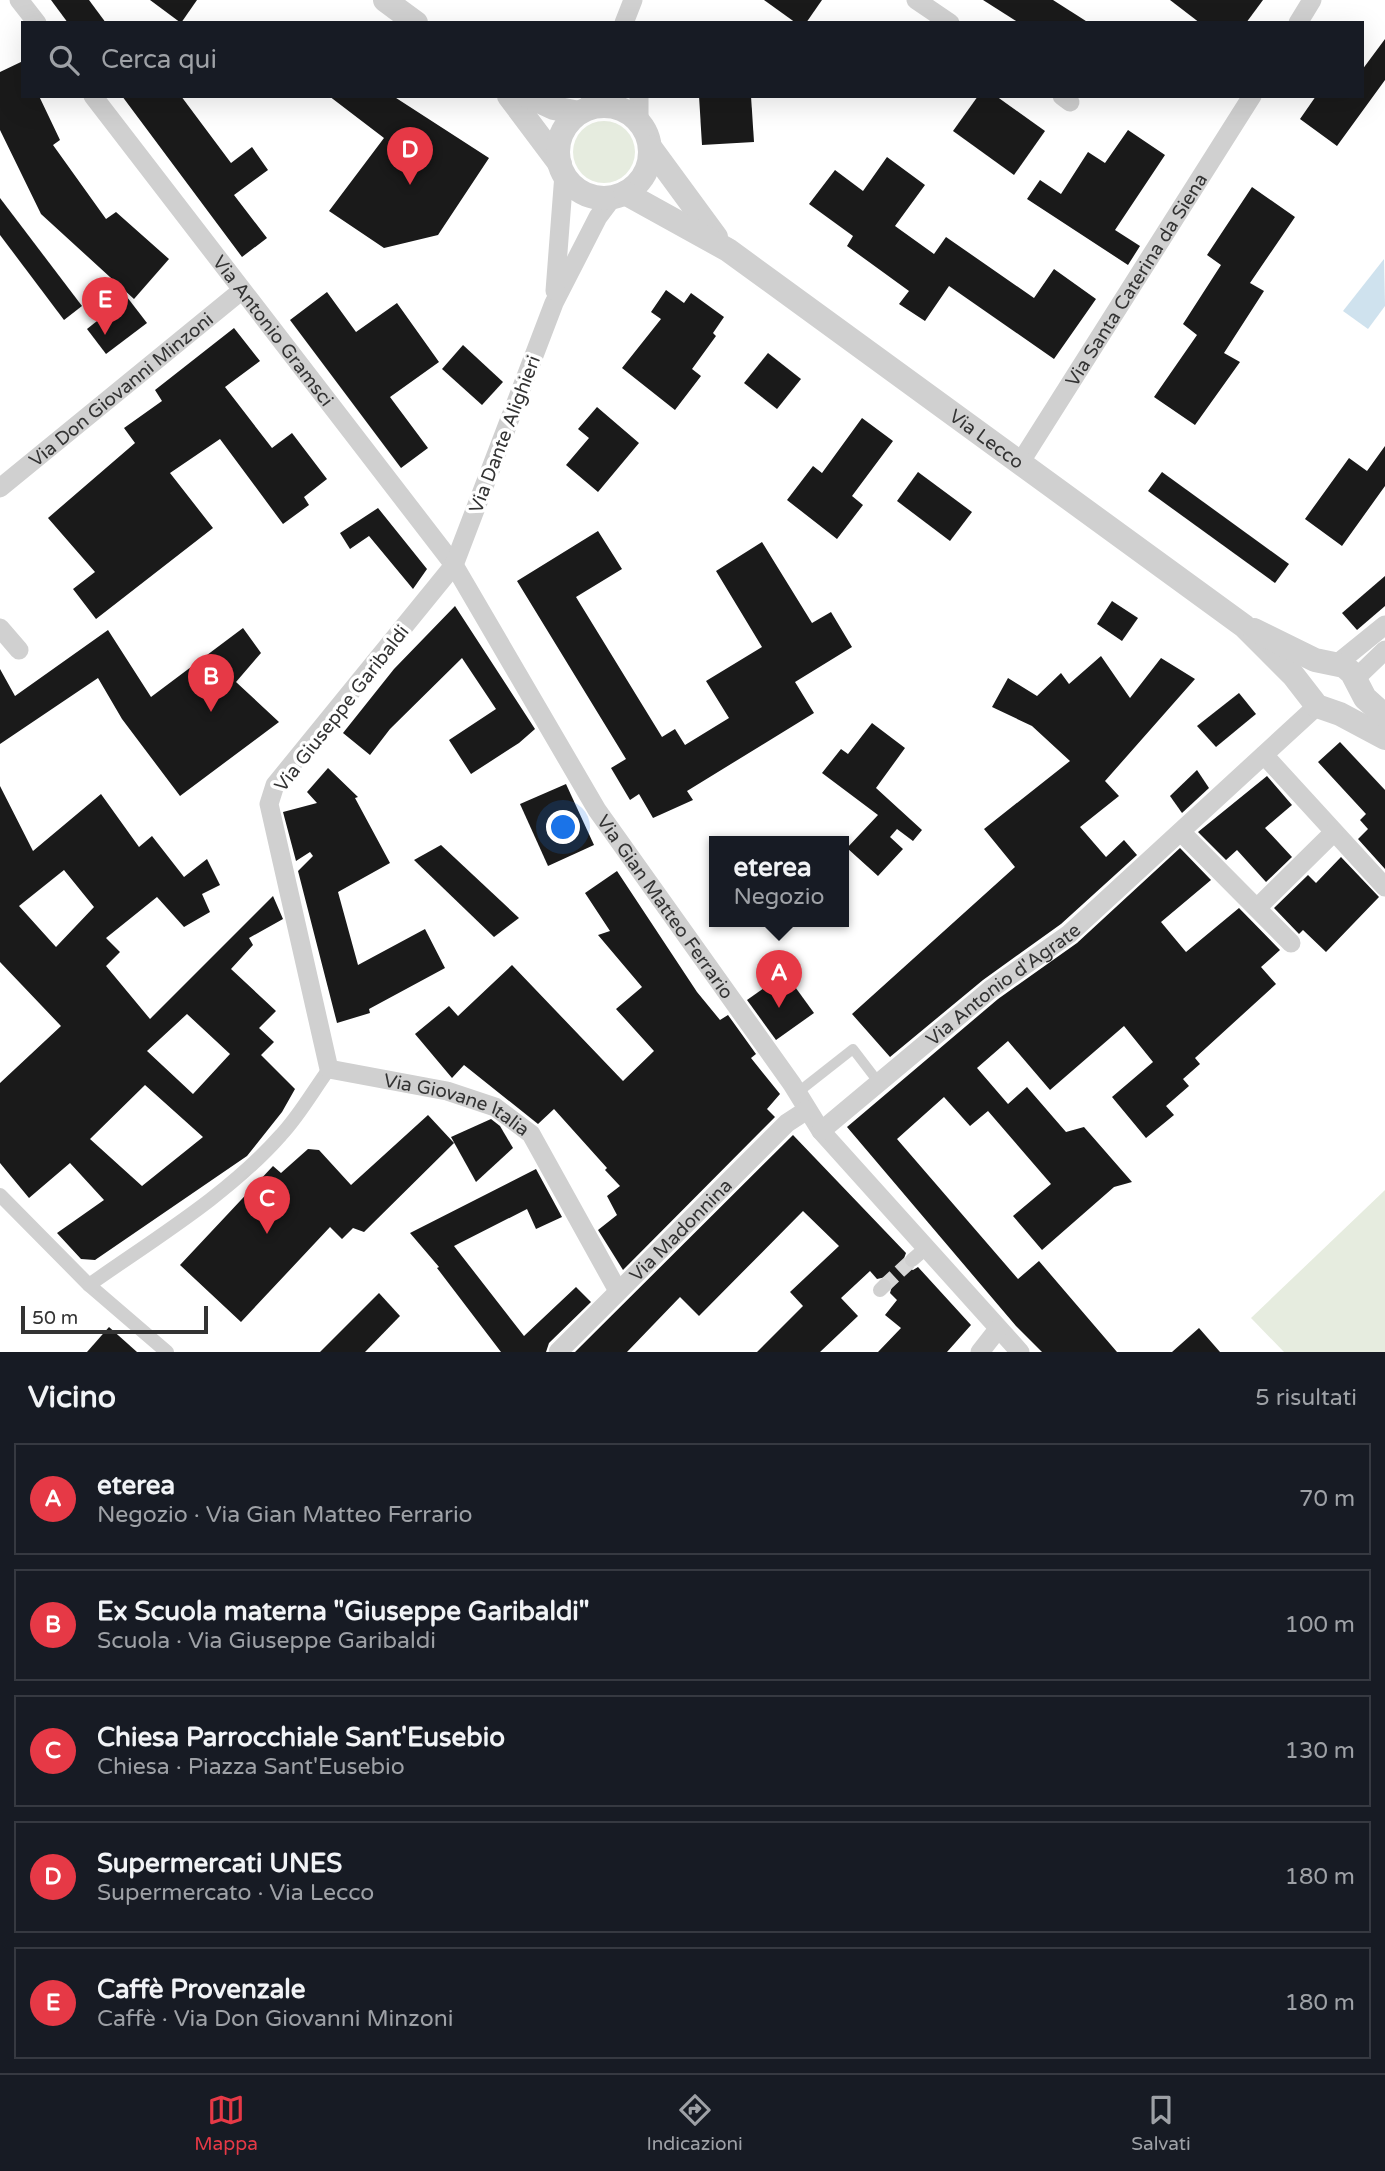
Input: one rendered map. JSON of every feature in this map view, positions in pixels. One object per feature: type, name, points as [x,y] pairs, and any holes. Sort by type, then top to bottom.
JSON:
[{"type":"street","points":[[19,0],[35,21]]},
{"type":"street","points":[[385,0],[413,21]]},
{"type":"street","points":[[625,21],[633,0]]},
{"type":"street","points":[[639,0],[639,21]]},
{"type":"street","points":[[916,0],[947,21]]},
{"type":"street","points":[[1299,21],[1312,0]]},
{"type":"street","name":"Via Antonio Gramsci","points":[[95,98],[454,565]]},
{"type":"street","points":[[510,98],[575,187],[589,195],[619,195],[642,178],[648,168],[650,147],[639,121],[639,98]]},
{"type":"street","points":[[532,98],[554,108],[611,106],[627,111],[639,121]]},
{"type":"street","name":"Via Santa Caterina da Siena","points":[[1020,463],[1251,98]]},
{"type":"street","points":[[562,169],[561,136],[568,124],[586,106]]},
{"type":"street","name":"Via Lecco","points":[[650,147],[728,250]]},
{"type":"street","name":"Via Dante Alighieri","points":[[554,303],[562,169]]},
{"type":"street","name":"Via Dante Alighieri","points":[[454,565],[554,303],[598,217],[619,195]]},
{"type":"street","name":"Via Lecco","points":[[619,195],[728,250],[1244,626],[1320,703],[1385,738]]},
{"type":"street","name":"Via Don Giovanni Minzoni","points":[[0,488],[241,291]]},
{"type":"street","name":"Via Giuseppe Garibaldi","points":[[329,1069],[270,804],[275,785],[454,565]]},
{"type":"street","name":"Via Gian Matteo Ferrario","points":[[454,565],[597,810],[821,1130],[919,1254],[1020,1352]]},
{"type":"street","points":[[1344,673],[1385,625]]},
{"type":"street","name":"Via Lecco","points":[[1244,626],[1344,673],[1385,716]]},
{"type":"street","points":[[0,628],[19,650]]},
{"type":"street","points":[[1344,673],[1350,704],[1320,703],[1312,674],[1344,673],[1385,650]]},
{"type":"street","name":"Via Antonio d'Agrate","points":[[821,1130],[991,989],[1069,934],[1182,833],[1320,703]]},
{"type":"street","points":[[1264,755],[1333,834],[1385,887]]},
{"type":"street","points":[[1182,833],[1291,943]]},
{"type":"street","points":[[1257,908],[1333,834]]},
{"type":"street","points":[[89,1285],[198,1208],[255,1161],[282,1134],[329,1069]]},
{"type":"street","name":"Via Giovane Italia","points":[[329,1069],[447,1091],[495,1107],[531,1133],[618,1291]]},
{"type":"street","name":"Via Madonnina","points":[[558,1352],[787,1124],[802,1101]]},
{"type":"street","points":[[0,1195],[89,1285],[167,1352]]},
{"type":"street","points":[[980,1352],[998,1329]]},
{"type":"lane","points":[[802,1101],[853,1049],[879,1083]]},
{"type":"shaded area","points":[[598,121],[610,121],[626,130],[633,140],[633,164],[626,174],[610,183],[598,183],[587,178],[578,169],[573,158],[573,146],[578,135],[587,126]]},
{"type":"shaded area","points":[[1385,1190],[1385,1352],[1284,1352],[1251,1318]]},
{"type":"water","points":[[1384,259],[1385,306],[1368,329],[1343,311]]},
{"type":"building","points":[[51,0],[89,0],[105,21],[67,21]]},
{"type":"building","points":[[150,0],[197,0],[182,21],[178,21]]},
{"type":"building","points":[[764,0],[822,0],[807,21],[793,21]]},
{"type":"building","points":[[983,0],[1053,0],[1086,21],[1016,21]]},
{"type":"building","points":[[1170,0],[1263,0],[1247,21],[1197,21]]},
{"type":"building","points":[[1385,39],[1385,80],[1337,146],[1300,119],[1315,98],[1364,98],[1364,67]]},
{"type":"building","points":[[21,62],[21,98],[40,98],[60,140],[53,145],[106,219],[116,212],[169,259],[134,299],[41,214],[0,130],[0,72]]},
{"type":"building","points":[[123,98],[182,98],[231,163],[252,147],[268,170],[234,195],[267,238],[242,257]]},
{"type":"building","points":[[332,98],[396,98],[489,158],[438,235],[384,248],[329,211],[384,138]]},
{"type":"building","points":[[699,98],[751,98],[754,142],[702,145]]},
{"type":"building","points":[[977,98],[999,98],[1045,131],[1014,175],[953,131]]},
{"type":"building","points":[[1128,130],[1165,155],[1115,230],[1140,246],[1128,265],[1027,199],[1040,180],[1061,194],[1088,152],[1105,163]]},
{"type":"building","points":[[887,157],[925,185],[895,226],[934,254],[946,237],[1034,298],[1054,269],[1096,299],[1054,359],[949,286],[925,321],[899,304],[909,291],[847,246],[853,236],[809,204],[835,170],[863,191]]},
{"type":"building","points":[[1252,187],[1295,217],[1250,283],[1264,291],[1224,353],[1240,362],[1195,425],[1154,397],[1197,335],[1183,324],[1221,265],[1207,255]]},
{"type":"building","points":[[0,198],[82,306],[64,320],[0,235]]},
{"type":"building","points":[[666,290],[684,303],[691,293],[724,317],[713,333],[716,336],[692,369],[701,376],[675,410],[622,368],[661,319],[651,312]]},
{"type":"building","points":[[327,292],[356,332],[397,303],[439,362],[390,397],[428,448],[401,468],[290,320]]},
{"type":"building","points":[[127,297],[147,323],[106,354],[87,329]]},
{"type":"building","points":[[234,328],[260,361],[225,387],[272,448],[292,433],[327,479],[304,497],[309,505],[283,524],[220,439],[170,473],[213,528],[96,619],[73,589],[95,572],[48,518],[135,443],[124,428],[162,401],[155,390]]},
{"type":"building","points":[[463,345],[503,382],[482,405],[442,369]]},
{"type":"building","points":[[768,353],[801,379],[777,409],[744,383]]},
{"type":"building","points":[[597,407],[639,443],[598,492],[566,465],[589,438],[578,429]]},
{"type":"building","points":[[862,418],[893,441],[852,496],[863,505],[837,539],[787,500],[813,466],[822,473]]},
{"type":"building","points":[[1385,446],[1385,486],[1342,546],[1305,519],[1349,458],[1367,471]]},
{"type":"building","points":[[918,472],[972,512],[950,541],[897,501]]},
{"type":"building","points":[[1162,472],[1289,564],[1275,583],[1148,491]]},
{"type":"building","points":[[378,508],[427,569],[413,589],[369,536],[350,549],[340,533]]},
{"type":"building","points":[[598,531],[622,569],[576,597],[662,737],[675,729],[685,745],[729,718],[706,681],[762,647],[716,571],[762,542],[812,623],[831,612],[852,647],[795,682],[814,713],[687,791],[693,800],[653,818],[639,794],[630,800],[611,768],[626,759],[517,581]]},
{"type":"building","points":[[1385,576],[1385,606],[1357,630],[1342,613]]},
{"type":"building","points":[[1112,601],[1138,618],[1122,641],[1097,624]]},
{"type":"building","points":[[455,606],[535,729],[519,743],[471,774],[449,740],[496,709],[462,658],[390,729],[370,755],[343,733],[394,669]]},
{"type":"building","points":[[243,628],[261,653],[236,682],[279,722],[180,796],[122,719],[98,678],[0,744],[0,669],[15,696],[108,630],[151,697]]},
{"type":"building","points":[[1101,656],[1130,698],[1161,658],[1195,679],[1105,781],[1119,796],[1080,827],[1106,857],[1124,840],[1137,855],[1061,924],[983,980],[890,1057],[852,1014],[1015,867],[984,829],[1070,761],[1032,726],[992,707],[1008,678],[1037,696],[1061,673],[1069,684]]},
{"type":"building","points":[[1239,693],[1256,714],[1216,747],[1197,726]]},
{"type":"building","points":[[872,723],[905,748],[876,788],[922,830],[913,841],[897,829],[890,837],[903,849],[878,876],[849,850],[849,846],[878,815],[822,773],[841,749],[848,754]]},
{"type":"building","points":[[1340,742],[1385,790],[1385,869],[1358,839],[1368,829],[1360,820],[1366,814],[1318,762]]},
{"type":"building","points":[[328,768],[358,797],[355,798],[390,863],[338,892],[358,965],[425,929],[445,968],[369,1009],[370,1013],[337,1023],[298,871],[313,856],[310,852],[296,861],[283,812],[317,803],[307,792]]},
{"type":"building","points":[[1197,770],[1209,788],[1182,813],[1170,796]]},
{"type":"building","points":[[1267,776],[1292,805],[1265,828],[1292,857],[1266,882],[1237,850],[1226,860],[1198,832]]},
{"type":"building","points":[[566,784],[594,845],[548,866],[520,804]]},
{"type":"building","points":[[0,786],[33,851],[101,794],[139,847],[152,836],[184,877],[207,859],[220,885],[202,894],[210,912],[184,927],[157,897],[106,938],[120,952],[106,966],[150,1019],[273,896],[283,919],[249,938],[253,945],[231,969],[276,1011],[259,1028],[274,1042],[261,1055],[295,1089],[282,1112],[247,1156],[95,1260],[81,1259],[57,1233],[104,1200],[70,1163],[29,1198],[0,1163],[0,1083],[61,1026],[0,962]],"holes":[[[64,870],[94,907],[56,947],[19,906]],[[187,1014],[230,1054],[193,1094],[147,1051]],[[145,1085],[203,1137],[142,1186],[90,1139]]]},
{"type":"building","points":[[441,845],[519,918],[494,937],[414,860]]},
{"type":"building","points":[[1180,848],[1211,880],[1161,922],[1186,952],[1239,908],[1280,950],[1261,967],[1276,984],[1195,1058],[1200,1064],[1183,1079],[1189,1086],[1166,1106],[1174,1115],[1146,1138],[1112,1097],[1153,1062],[1124,1026],[1050,1090],[1008,1041],[977,1068],[1008,1104],[1027,1087],[1066,1132],[1084,1127],[1132,1182],[1114,1187],[1042,1250],[1013,1216],[1051,1184],[988,1111],[970,1126],[944,1097],[897,1139],[1018,1279],[1039,1261],[1117,1352],[1042,1352],[1016,1326],[847,1127],[998,999],[1077,943]]},
{"type":"building","points":[[1341,857],[1379,897],[1326,952],[1303,930],[1299,934],[1274,908],[1308,875],[1316,883]]},
{"type":"building","points":[[617,871],[697,992],[720,1020],[728,1015],[756,1054],[751,1058],[780,1094],[767,1109],[775,1117],[623,1270],[598,1230],[617,1215],[607,1196],[620,1186],[605,1170],[607,1168],[554,1109],[538,1124],[464,1065],[452,1078],[415,1034],[449,1006],[458,1016],[512,965],[623,1081],[654,1051],[616,1009],[642,987],[598,935],[610,931],[585,893]]},
{"type":"building","points":[[785,973],[814,1013],[776,1040],[747,1000]]},
{"type":"building","points":[[428,1115],[454,1143],[364,1232],[353,1228],[342,1239],[330,1227],[241,1322],[180,1265],[273,1166],[281,1173],[308,1149],[319,1150],[351,1185]]},
{"type":"building","points":[[491,1119],[500,1126],[513,1148],[476,1182],[451,1137]]},
{"type":"building","points":[[793,1135],[906,1253],[903,1261],[905,1267],[913,1270],[918,1267],[971,1325],[947,1352],[878,1352],[901,1328],[885,1315],[897,1300],[890,1293],[893,1283],[886,1277],[877,1279],[870,1271],[841,1298],[858,1316],[820,1352],[757,1352],[803,1306],[790,1292],[839,1246],[803,1211],[699,1316],[680,1297],[627,1352],[575,1352]]},
{"type":"building","points":[[536,1169],[562,1217],[536,1229],[527,1209],[454,1246],[524,1336],[576,1287],[591,1302],[549,1343],[546,1352],[501,1352],[437,1268],[439,1267],[410,1233]]},
{"type":"building","points":[[379,1293],[400,1316],[365,1352],[320,1352]]},
{"type":"building","points":[[109,1327],[137,1352],[87,1352]]},
{"type":"building","points":[[1199,1328],[1220,1352],[1172,1352]]},
{"type":"tunnel","points":[[884,1286],[912,1260]]},
{"type":"place","name":"Supermercati UNES","points":[[410,185]]},
{"type":"place","name":"Caffè Provenzale","points":[[105,335]]},
{"type":"place","name":"Ex Scuola materna \"Giuseppe Garibaldi\"","points":[[211,712]]},
{"type":"place","name":"eterea","points":[[779,1008]]},
{"type":"place","name":"Chiesa Parrocchiale Sant'Eusebio","points":[[267,1234]]}]
